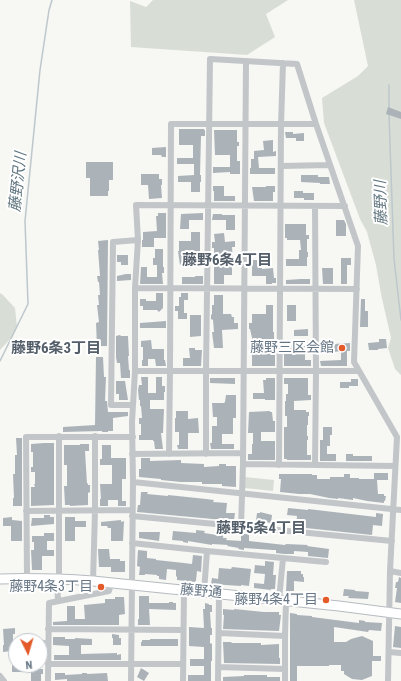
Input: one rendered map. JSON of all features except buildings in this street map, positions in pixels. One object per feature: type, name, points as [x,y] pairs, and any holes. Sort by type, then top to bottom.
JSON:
[{"type":"street","points":[[206,454],[210,59],[297,64],[358,246],[354,362],[399,437],[390,571],[388,681]]},
{"type":"street","points":[[241,527],[244,372],[246,61]]},
{"type":"street","points":[[279,465],[280,206],[283,63]]},
{"type":"street","points":[[169,454],[171,124],[316,124]]},
{"type":"street","points":[[281,166],[330,165]]},
{"type":"street","points":[[132,681],[132,422],[135,371],[138,240],[136,205],[245,207],[345,206]]},
{"type":"street","points":[[314,465],[316,371],[315,207]]},
{"type":"street","points":[[133,405],[111,405],[113,242],[138,240]]},
{"type":"street","points":[[136,288],[357,290]]},
{"type":"street","points":[[135,371],[359,371]]},
{"type":"street","points":[[58,601],[59,436]]},
{"type":"street","points":[[93,581],[95,436]]},
{"type":"street","points":[[23,578],[26,511],[26,437],[133,437]]},
{"type":"street","points":[[132,454],[243,454]]},
{"type":"street","points":[[243,464],[396,466]]},
{"type":"street","points":[[133,482],[401,510]]},
{"type":"street","points":[[26,511],[95,510],[132,513],[241,527],[392,542]]},
{"type":"street","points":[[132,543],[207,552],[326,562]]},
{"type":"street","points":[[204,592],[207,552]]},
{"type":"street","points":[[283,558],[285,681]]},
{"type":"street","points":[[390,571],[401,573]]},
{"type":"street","name":"藤野通","points":[[0,579],[23,578],[93,581],[283,600],[401,614]]},
{"type":"street","points":[[111,583],[109,591],[49,603],[48,630],[183,630]]},
{"type":"street","points":[[183,681],[184,590]]},
{"type":"street","points":[[218,681],[219,594]]},
{"type":"street","points":[[219,634],[285,636]]},
{"type":"street","points":[[389,652],[401,653]]},
{"type":"street","points":[[48,664],[183,664]]},
{"type":"street","points":[[218,667],[285,669]]},
{"type":"street","points":[[0,676],[4,681]]},
{"type":"shaded area","points":[[153,0],[288,0],[266,14],[275,37],[247,55],[131,47],[130,1],[146,7]]},
{"type":"shaded area","points":[[354,0],[401,0],[401,375],[395,369],[388,348],[391,338],[376,265],[367,232],[360,219],[324,123],[322,98],[358,76],[368,66]]},
{"type":"shaded area","points":[[0,293],[15,308],[17,327],[11,338],[0,350]]},
{"type":"shaded area","points":[[245,477],[274,480],[273,491],[245,488]]},
{"type":"waterway","name":"藤野沢川","points":[[0,361],[28,304],[25,221],[40,70],[49,10],[52,0]]},
{"type":"waterway","name":"藤野川","points":[[389,85],[389,109]]},
{"type":"waterway","name":"藤野川","points":[[389,115],[394,259],[401,320]]},
{"type":"place","name":"藤野三区会館","points":[[342,348]]},
{"type":"place","name":"藤野4条3丁目","points":[[101,587]]},
{"type":"place","name":"藤野4条4丁目","points":[[326,600]]},
{"type":"district","name":"藤野6条4丁目","points":[[227,261]]},
{"type":"district","name":"藤野6条3丁目","points":[[56,349]]},
{"type":"district","name":"藤野5条4丁目","points":[[261,529]]}]
